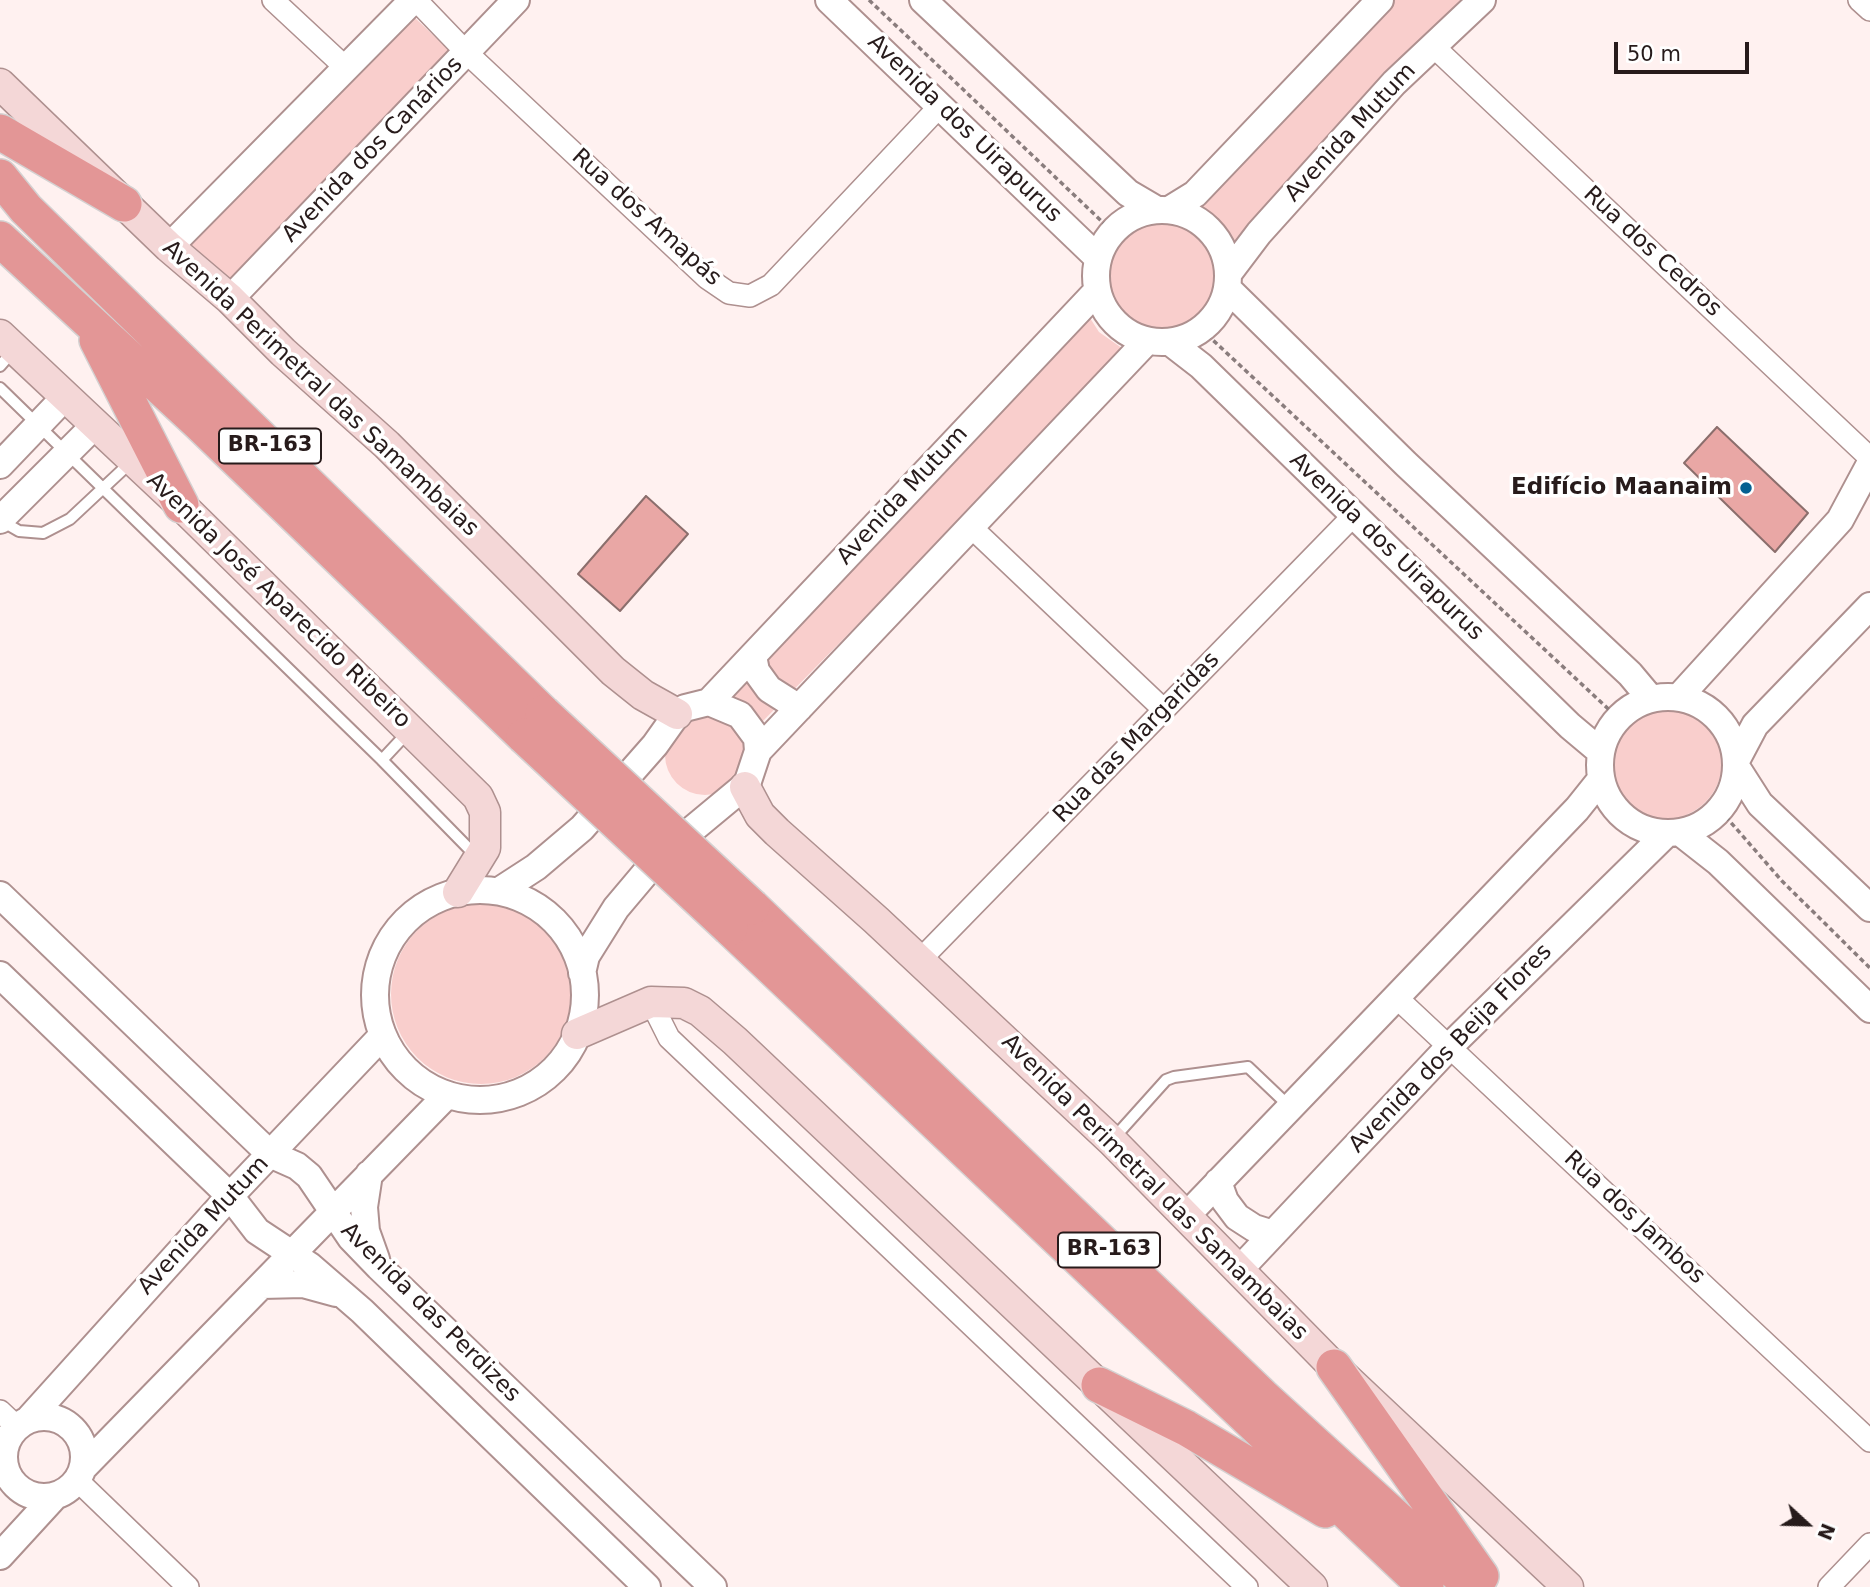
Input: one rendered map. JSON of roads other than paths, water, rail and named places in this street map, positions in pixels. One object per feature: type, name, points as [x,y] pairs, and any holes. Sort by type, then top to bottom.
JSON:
[{"type":"highway","points":[[0,132],[124,204]]},
{"type":"highway","name":"BR-163","points":[[0,177],[26,209],[533,724]]},
{"type":"highway","name":"BR-163","points":[[0,239],[533,724],[1472,1587]]},
{"type":"highway","points":[[86,318],[181,505]]},
{"type":"highway","name":"BR-163","points":[[741,918],[1426,1587]]},
{"type":"highway","points":[[1334,1367],[1490,1587]]},
{"type":"highway","points":[[1099,1385],[1186,1428],[1380,1543]]},
{"type":"main road","name":"Avenida Perimetral das Samambaias","points":[[0,84],[169,247],[230,299],[283,352],[387,445],[613,671],[643,695],[677,714]]},
{"type":"main road","name":"Avenida José Aparecido Ribeiro","points":[[5,350],[65,397],[181,505],[478,797],[485,813],[485,848],[458,892]]},
{"type":"main road","name":"Avenida Perimetral das Samambaias","points":[[745,787],[760,815],[920,960],[1112,1141],[1334,1367],[1568,1587]]},
{"type":"main road","points":[[577,1034],[651,1002],[684,1003],[692,1006],[735,1041],[1312,1587]]},
{"type":"street","points":[[273,0],[346,68]]},
{"type":"street","points":[[169,247],[414,0]]},
{"type":"street","name":"Rua dos Amapás","points":[[414,0],[707,278],[729,293],[750,296],[771,285],[939,107]]},
{"type":"street","name":"Avenida dos Canários","points":[[230,299],[516,0]]},
{"type":"street","name":"Avenida dos Uirapurus","points":[[830,0],[1098,258]]},
{"type":"street","points":[[758,751],[971,527],[1159,341],[1201,329],[1217,311],[1227,281],[1225,256],[1210,231],[1187,215],[1163,210],[1128,193],[923,0]]},
{"type":"street","points":[[1159,341],[1115,323],[1104,308],[1097,291],[1098,258],[1113,232],[1138,214],[1163,210],[1195,194],[1380,0]]},
{"type":"street","name":"Avenida Mutum","points":[[1227,281],[1277,213],[1394,83],[1482,0]]},
{"type":"street","points":[[1859,0],[1870,10]]},
{"type":"street","name":"Rua dos Cedros","points":[[1433,46],[1870,458]]},
{"type":"street","points":[[1227,281],[1406,464],[1630,674],[1651,699]]},
{"type":"street","name":"Avenida Mutum","points":[[709,702],[1097,291]]},
{"type":"street","name":"Avenida dos Uirapurus","points":[[1159,341],[1201,366],[1570,726],[1601,752]]},
{"type":"street","points":[[0,465],[65,397]]},
{"type":"street","points":[[3,512],[95,425]]},
{"type":"street","points":[[1679,698],[1840,520],[1864,501],[1870,464]]},
{"type":"street","name":"Rua das Margaridas","points":[[920,960],[1354,515]]},
{"type":"street","points":[[971,527],[1164,710]]},
{"type":"street","points":[[1673,833],[1702,825],[1720,810],[1732,791],[1737,764],[1755,725],[1870,606]]},
{"type":"street","points":[[753,656],[756,671],[769,689],[799,708]]},
{"type":"street","points":[[1870,908],[1760,804],[1737,764],[1731,737],[1719,718],[1701,705],[1679,698],[1651,699],[1633,706],[1618,719],[1601,752],[1601,779],[1613,804],[1632,824],[1673,833],[1718,862],[1870,1009]]},
{"type":"street","points":[[499,891],[536,867],[582,828],[655,745],[677,714],[685,708],[709,702],[740,715],[757,738],[758,751],[753,774],[745,787],[683,835],[640,879],[596,937],[582,973]]},
{"type":"street","points":[[1185,1216],[1577,809],[1601,779]]},
{"type":"street","name":"Avenida dos Beija Flores","points":[[1240,1269],[1451,1045],[1673,833]]},
{"type":"street","points":[[499,891],[537,906],[553,919],[566,935],[582,973],[584,1004],[577,1034],[555,1069],[521,1092],[481,1101],[447,1095],[422,1083],[406,1070],[383,1035],[374,996],[379,966],[392,937],[421,908],[458,892],[499,891]]},
{"type":"street","name":"Avenida das Perdizes","points":[[0,895],[270,1154],[309,1176],[331,1213],[379,1267],[713,1587]]},
{"type":"street","name":"Avenida das Perdizes","points":[[0,975],[230,1196],[257,1231],[310,1266],[648,1587]]},
{"type":"street","name":"Rua dos Jambos","points":[[1396,997],[1451,1045],[1870,1441]]},
{"type":"street","points":[[651,1002],[669,1038],[1247,1587]]},
{"type":"street","name":"Avenida Mutum","points":[[11,1428],[383,1035]]},
{"type":"street","points":[[0,1556],[55,1496],[80,1474],[447,1095]]},
{"type":"street","points":[[369,1174],[364,1207],[366,1231],[379,1267]]},
{"type":"street","points":[[1218,1182],[1225,1201],[1237,1217],[1254,1228],[1273,1234]]},
{"type":"street","points":[[262,1285],[303,1284],[341,1295]]},
{"type":"street","points":[[55,1496],[42,1497],[17,1487],[4,1464],[11,1428],[54,1417],[75,1431],[82,1443],[80,1474],[188,1587]]},
{"type":"street","points":[[1829,1587],[1870,1544]]},
{"type":"lane","points":[[0,388],[382,760],[480,860]]},
{"type":"lane","points":[[3,512],[19,531],[43,533],[70,519],[132,461]]},
{"type":"lane","points":[[382,760],[411,729]]},
{"type":"lane","points":[[1112,1141],[1169,1078],[1248,1067],[1290,1107]]},
{"type":"place","name":"Edifício Maanaim","points":[[1746,488]]}]
